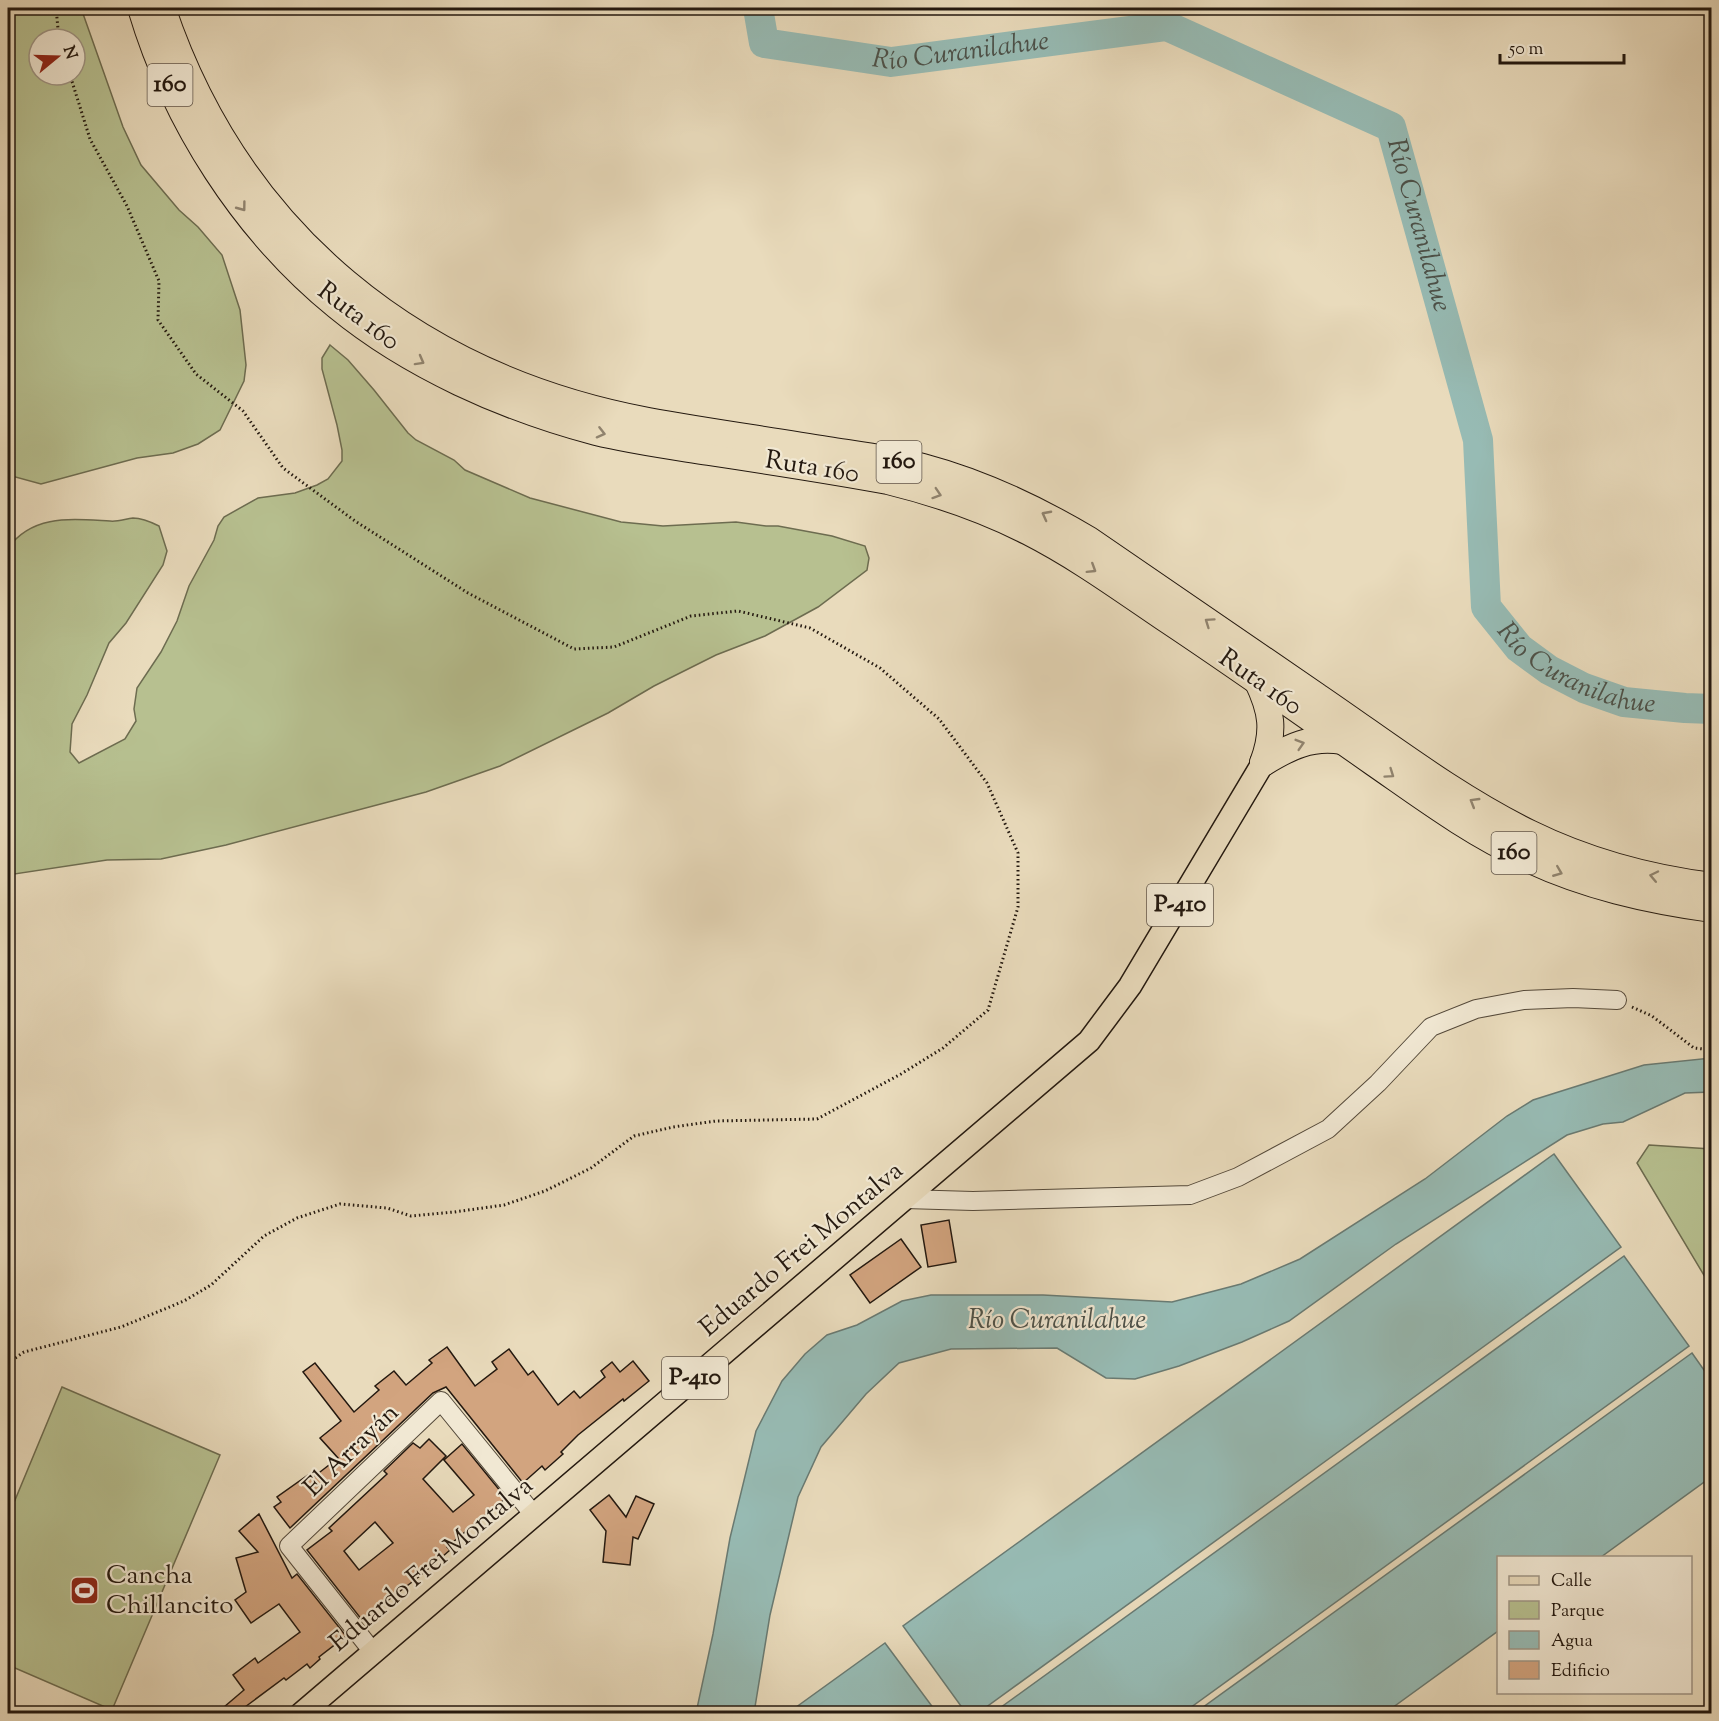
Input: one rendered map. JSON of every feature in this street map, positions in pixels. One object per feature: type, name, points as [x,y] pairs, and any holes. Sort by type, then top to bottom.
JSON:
[{"type":"highway","name":"Ruta 160","points":[[141,8],[177,101],[203,149],[228,188],[274,245],[315,287],[337,307],[403,351],[438,371],[504,401],[597,432],[660,445],[888,481],[920,489],[978,509],[1029,532],[1078,560],[1257,680],[1453,817],[1525,858],[1595,885],[1632,896],[1712,909]]},
{"type":"highway","name":"Ruta 160","points":[[162,8],[183,64],[198,95],[235,160],[257,190],[305,245],[331,270],[379,309],[430,342],[491,372],[533,389],[586,406],[651,422],[891,460],[953,476],[1006,496],[1061,523],[1089,540],[1419,767],[1519,828],[1552,844],[1603,863],[1712,886]]},
{"type":"highway","points":[[1257,680],[1266,699],[1271,724],[1271,738],[1263,763]]},
{"type":"highway","points":[[1263,763],[1292,746],[1304,742],[1329,739],[1342,741]]},
{"type":"main road","name":"Eduardo Frei Montalva","points":[[301,1713],[1089,1041],[1130,986],[1263,763]]},
{"type":"street","points":[[905,1199],[973,1201],[1190,1196],[1238,1177],[1328,1129],[1378,1083],[1431,1027],[1476,1009],[1524,1000],[1574,998],[1617,1000]]},
{"type":"street","name":"El Arrayán","points":[[373,1652],[289,1546],[441,1401],[534,1515]]},
{"type":"path","points":[[56,8],[58,27]]},
{"type":"path","points":[[8,1363],[24,1352],[121,1327],[184,1301],[211,1285],[264,1236],[297,1218],[340,1204],[387,1208],[411,1216],[504,1205],[545,1191],[591,1168],[634,1136],[716,1121],[818,1119],[901,1074],[943,1048],[988,1010],[1018,906],[1018,854],[987,783],[939,719],[880,668],[810,628],[738,611],[691,616],[614,646],[574,649],[468,593],[355,521],[283,468],[243,411],[196,374],[158,320],[159,281],[127,206],[90,139],[74,87]]},
{"type":"path","points":[[1617,1000],[1652,1016],[1694,1048],[1712,1050]]},
{"type":"green space","points":[[8,8],[81,8],[123,127],[141,165],[179,210],[198,227],[222,255],[240,310],[246,365],[244,381],[220,430],[198,444],[173,453],[137,458],[41,484],[8,475]]},
{"type":"green space","points":[[330,345],[348,360],[416,440],[454,460],[465,470],[530,498],[621,522],[663,526],[736,522],[778,526],[832,536],[865,546],[869,558],[867,570],[818,607],[765,636],[716,655],[654,686],[608,713],[500,766],[426,792],[226,845],[161,859],[107,860],[8,875],[8,548],[29,529],[54,521],[113,521],[133,518],[143,519],[159,526],[167,551],[163,565],[126,623],[109,643],[72,724],[70,752],[79,763],[125,739],[136,721],[134,709],[137,688],[161,652],[177,621],[189,586],[224,517],[258,498],[295,493],[317,485],[328,479],[342,461],[337,425],[322,369],[322,358]]},
{"type":"green space","points":[[1649,1145],[1711,1149],[1711,1287],[1637,1163]]},
{"type":"green space","name":"Cancha Chillancito","points":[[62,1387],[220,1455],[112,1710],[8,1665],[8,1517]]},
{"type":"water","points":[[1711,1058],[1711,1092],[1685,1093],[1623,1122],[1603,1124],[1567,1135],[1396,1244],[1289,1321],[1179,1366],[1135,1379],[1106,1378],[1057,1348],[951,1349],[899,1363],[866,1394],[821,1447],[798,1497],[770,1615],[754,1713],[696,1713],[730,1538],[756,1431],[782,1381],[805,1354],[827,1335],[857,1325],[902,1301],[931,1295],[1043,1295],[1172,1302],[1241,1284],[1300,1259],[1425,1179],[1507,1116],[1533,1100],[1644,1065]]},
{"type":"water","points":[[1554,1154],[1621,1247],[978,1713],[966,1713],[903,1626]]},
{"type":"water","points":[[1624,1256],[1689,1346],[1183,1713],[993,1713]]},
{"type":"water","points":[[1692,1353],[1711,1380],[1711,1477],[1602,1556],[1497,1556],[1497,1632],[1385,1713],[1195,1713]]},
{"type":"water","points":[[885,1643],[937,1713],[788,1713]]},
{"type":"building","points":[[949,1220],[956,1262],[928,1267],[921,1225]]},
{"type":"building","points":[[901,1239],[921,1267],[870,1303],[850,1275]]},
{"type":"building","points":[[447,1347],[475,1386],[497,1369],[492,1362],[509,1349],[528,1375],[533,1371],[558,1405],[574,1391],[580,1398],[605,1377],[601,1371],[612,1362],[620,1372],[633,1361],[649,1381],[578,1435],[561,1452],[563,1454],[545,1470],[542,1466],[523,1483],[446,1387],[433,1393],[290,1528],[274,1507],[281,1502],[277,1497],[308,1475],[311,1479],[338,1458],[320,1438],[341,1421],[303,1372],[315,1363],[354,1412],[379,1390],[375,1386],[394,1371],[406,1385],[432,1363],[429,1360]]},
{"type":"building","points":[[429,1439],[446,1456],[423,1479],[453,1512],[474,1495],[444,1460],[462,1444],[506,1498],[447,1547],[450,1550],[420,1576],[362,1620],[307,1550],[332,1531],[329,1528],[387,1474],[384,1471],[413,1443],[420,1448]],"holes":[[[375,1522],[393,1543],[359,1570],[344,1551]]]},
{"type":"building","points":[[609,1495],[626,1517],[636,1496],[654,1504],[638,1539],[633,1537],[630,1565],[603,1562],[606,1531],[590,1510]]},
{"type":"building","points":[[259,1514],[292,1578],[297,1574],[346,1636],[319,1657],[320,1659],[310,1668],[307,1664],[245,1707],[251,1713],[217,1713],[244,1690],[233,1675],[255,1658],[258,1663],[300,1632],[279,1604],[251,1623],[235,1600],[246,1592],[236,1558],[258,1552],[239,1531]]},
{"type":"waterway","name":"Río Curanilahue","points":[[758,8],[764,43],[891,62],[1167,26],[1391,127],[1478,440],[1486,607],[1519,648],[1549,670],[1584,688],[1624,702],[1712,709]]},
{"type":"place","name":"Cancha Chillancito","points":[[85,1591]]}]
